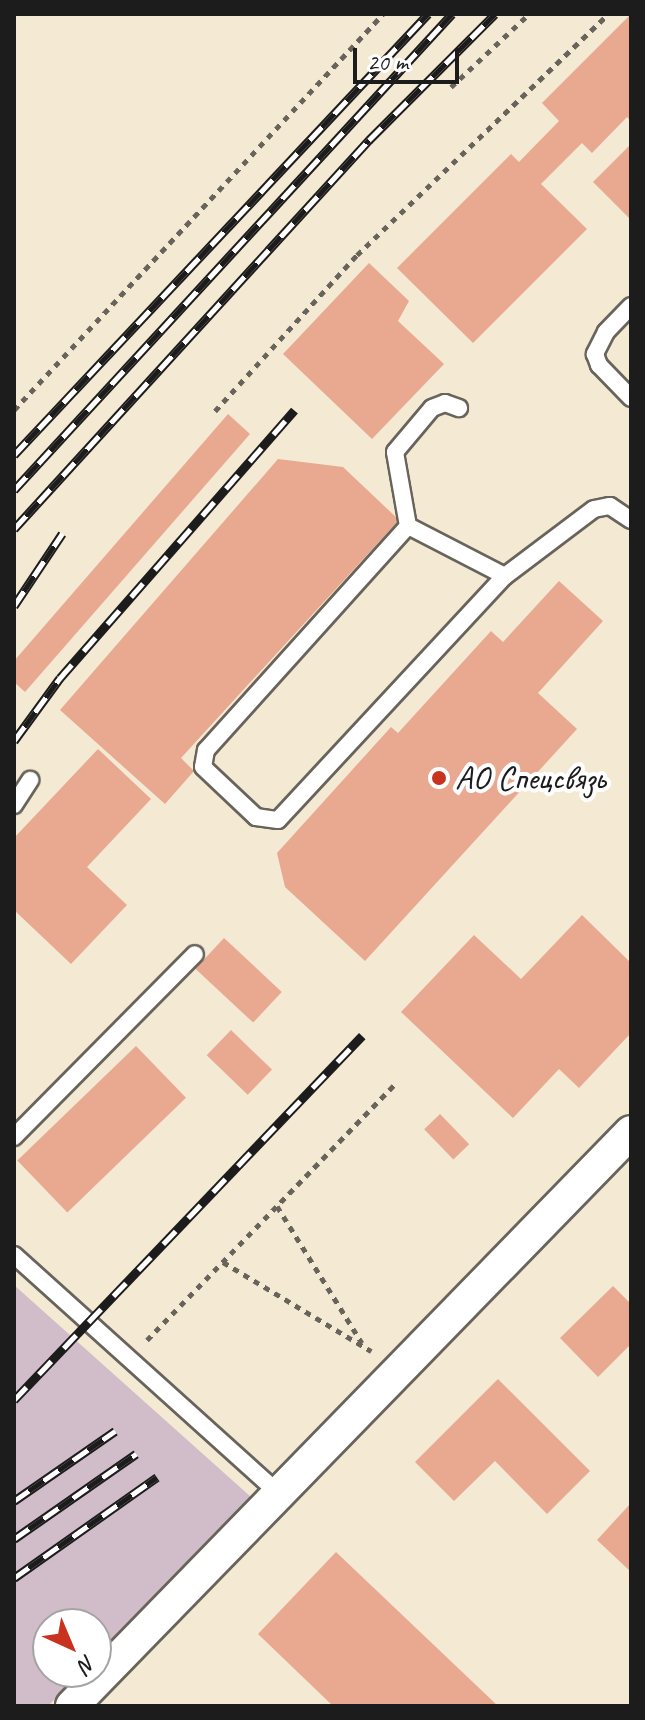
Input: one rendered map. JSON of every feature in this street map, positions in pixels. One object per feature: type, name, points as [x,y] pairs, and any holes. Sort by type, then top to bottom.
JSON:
[{"type":"street","points":[[72,1706],[277,1492],[631,1132]]},
{"type":"lane","points":[[631,306],[599,341],[595,354],[599,365],[631,398]]},
{"type":"lane","points":[[408,526],[395,468],[398,445],[432,408],[445,403],[459,408]]},
{"type":"lane","points":[[408,526],[202,755],[207,772],[263,821],[284,815],[505,576],[594,509],[610,506],[631,520]]},
{"type":"lane","points":[[408,526],[505,576]]},
{"type":"lane","points":[[14,805],[30,780]]},
{"type":"lane","points":[[14,1137],[195,954]]},
{"type":"lane","points":[[14,1255],[277,1492]]},
{"type":"path","points":[[14,410],[383,14]]},
{"type":"path","points":[[451,87],[529,14]]},
{"type":"path","points":[[215,411],[357,255],[608,14]]},
{"type":"path","points":[[129,1358],[394,1085]]},
{"type":"path","points":[[223,1262],[363,1344],[277,1206]]},
{"type":"shaded area","points":[[14,1285],[251,1497],[112,1640],[112,1608],[32,1608],[32,1688],[65,1688],[48,1706],[14,1706]]},
{"type":"building","points":[[631,14],[631,121],[627,117],[592,153],[582,143],[541,184],[587,229],[473,343],[397,268],[511,154],[519,162],[559,121],[542,103]]},
{"type":"building","points":[[631,144],[631,220],[593,182]]},
{"type":"building","points":[[369,263],[409,301],[398,321],[444,364],[372,439],[283,354]]},
{"type":"building","points":[[228,414],[250,434],[25,692],[14,682],[14,661]]},
{"type":"building","points":[[278,459],[343,467],[399,520],[181,758],[194,771],[165,804],[60,710]]},
{"type":"building","name":"АО Спецсвязь","points":[[559,581],[603,621],[538,693],[577,729],[365,961],[285,887],[277,853],[391,727],[398,733],[491,631],[503,642]]},
{"type":"building","points":[[98,749],[151,799],[87,867],[127,905],[71,964],[14,910],[14,838]]},
{"type":"building","points":[[582,915],[631,963],[631,1033],[579,1088],[559,1069],[513,1118],[401,1012],[474,935],[521,979]]},
{"type":"building","points":[[224,938],[282,992],[253,1023],[195,969]]},
{"type":"building","points":[[231,1030],[272,1070],[248,1095],[207,1055]]},
{"type":"building","points":[[136,1046],[186,1098],[67,1212],[17,1161]]},
{"type":"building","points":[[440,1114],[469,1144],[453,1159],[424,1129]]},
{"type":"building","points":[[613,1286],[631,1304],[631,1344],[598,1377],[560,1338]]},
{"type":"building","points":[[498,1379],[590,1471],[547,1514],[495,1461],[454,1501],[415,1462]]},
{"type":"building","points":[[631,1503],[631,1572],[597,1540]]},
{"type":"building","points":[[336,1552],[498,1706],[333,1706],[258,1634]]},
{"type":"railway","points":[[14,455],[428,14]]},
{"type":"railway","points":[[14,490],[452,14]]},
{"type":"railway","points":[[14,529],[369,140],[495,14]]},
{"type":"railway","points":[[14,741],[60,678],[295,410]]},
{"type":"railway","points":[[14,606],[62,534]]},
{"type":"railway","points":[[14,1400],[362,1036]]},
{"type":"railway","points":[[14,1501],[115,1431]]},
{"type":"railway","points":[[14,1539],[136,1454]]},
{"type":"railway","points":[[14,1578],[157,1477]]},
{"type":"place","name":"АО Спецсвязь","points":[[439,778]]}]
